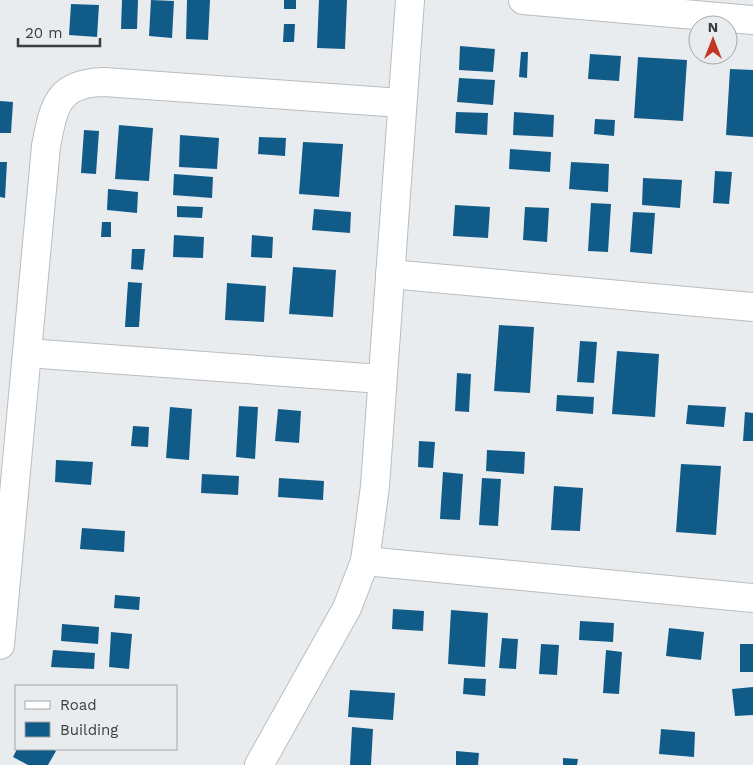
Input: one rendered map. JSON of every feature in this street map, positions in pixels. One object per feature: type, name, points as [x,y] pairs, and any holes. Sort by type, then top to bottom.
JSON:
[{"type":"street","points":[[265,763],[346,608],[365,561],[375,486],[381,379],[410,0]]},
{"type":"street","points":[[523,0],[753,20]]},
{"type":"street","points":[[0,645],[46,146],[52,115],[58,102],[68,91],[85,83],[104,82],[401,103]]},
{"type":"street","points":[[390,274],[753,307]]},
{"type":"street","points":[[28,353],[381,379]]},
{"type":"street","points":[[365,561],[753,598]]},
{"type":"building","points":[[122,0],[138,0],[137,29],[121,29]]},
{"type":"building","points":[[151,0],[174,1],[172,38],[149,36]]},
{"type":"building","points":[[187,0],[210,0],[208,40],[186,39]]},
{"type":"building","points":[[284,0],[296,0],[296,9],[284,9]]},
{"type":"building","points":[[319,0],[347,0],[345,49],[317,48]]},
{"type":"building","points":[[71,4],[99,5],[97,37],[69,35]]},
{"type":"building","points":[[284,24],[295,24],[294,42],[283,42]]},
{"type":"building","points":[[460,46],[495,49],[493,72],[459,70]]},
{"type":"building","points":[[521,52],[528,52],[527,78],[519,77]]},
{"type":"building","points":[[590,54],[621,56],[619,81],[588,79]]},
{"type":"building","points":[[638,57],[687,60],[683,121],[634,118]]},
{"type":"building","points":[[730,69],[753,70],[753,137],[726,135]]},
{"type":"building","points":[[459,78],[495,80],[493,105],[457,102]]},
{"type":"building","points":[[0,101],[13,102],[11,133],[0,133]]},
{"type":"building","points":[[456,112],[488,113],[487,135],[455,133]]},
{"type":"building","points":[[514,112],[554,115],[553,137],[513,135]]},
{"type":"building","points":[[595,119],[615,120],[614,136],[594,134]]},
{"type":"building","points":[[119,125],[153,128],[149,181],[115,179]]},
{"type":"building","points":[[84,130],[99,131],[96,174],[81,173]]},
{"type":"building","points":[[180,135],[219,138],[217,169],[179,167]]},
{"type":"building","points":[[259,137],[286,138],[285,156],[258,154]]},
{"type":"building","points":[[303,142],[343,144],[339,197],[299,194]]},
{"type":"building","points":[[510,149],[551,152],[550,172],[509,169]]},
{"type":"building","points":[[0,162],[7,162],[5,198],[0,197]]},
{"type":"building","points":[[571,162],[609,164],[608,192],[569,189]]},
{"type":"building","points":[[715,171],[732,172],[729,204],[713,203]]},
{"type":"building","points":[[174,174],[213,177],[212,198],[173,195]]},
{"type":"building","points":[[643,178],[682,180],[680,208],[642,205]]},
{"type":"building","points":[[108,189],[138,192],[137,213],[107,210]]},
{"type":"building","points":[[591,203],[611,204],[608,252],[588,251]]},
{"type":"building","points":[[455,205],[490,207],[488,238],[453,236]]},
{"type":"building","points":[[177,206],[203,207],[202,218],[177,217]]},
{"type":"building","points":[[525,207],[549,208],[547,242],[523,240]]},
{"type":"building","points":[[314,209],[351,212],[350,233],[312,230]]},
{"type":"building","points":[[633,212],[655,213],[652,254],[630,252]]},
{"type":"building","points":[[102,222],[111,222],[111,237],[101,237]]},
{"type":"building","points":[[174,235],[204,237],[203,258],[173,257]]},
{"type":"building","points":[[252,235],[273,237],[272,258],[251,257]]},
{"type":"building","points":[[132,249],[145,249],[143,270],[131,269]]},
{"type":"building","points":[[293,267],[336,270],[333,317],[289,314]]},
{"type":"building","points":[[128,282],[142,283],[139,327],[125,327]]},
{"type":"building","points":[[227,283],[266,286],[264,322],[225,320]]},
{"type":"building","points":[[499,325],[534,327],[530,393],[494,391]]},
{"type":"building","points":[[580,341],[597,342],[594,383],[577,382]]},
{"type":"building","points":[[617,351],[659,354],[655,417],[612,414]]},
{"type":"building","points":[[457,373],[471,374],[469,412],[455,411]]},
{"type":"building","points":[[557,395],[594,397],[593,414],[556,411]]},
{"type":"building","points":[[688,405],[726,407],[724,427],[686,424]]},
{"type":"building","points":[[239,406],[258,407],[255,459],[236,457]]},
{"type":"building","points":[[170,407],[192,409],[189,460],[166,458]]},
{"type":"building","points":[[278,409],[301,411],[299,443],[275,441]]},
{"type":"building","points":[[745,412],[753,413],[753,441],[743,441]]},
{"type":"building","points":[[133,426],[149,427],[148,447],[131,446]]},
{"type":"building","points":[[419,441],[435,442],[433,468],[418,467]]},
{"type":"building","points":[[487,450],[525,452],[524,474],[486,471]]},
{"type":"building","points":[[56,460],[93,462],[91,485],[55,482]]},
{"type":"building","points":[[681,464],[721,466],[716,535],[676,532]]},
{"type":"building","points":[[443,472],[463,474],[460,520],[440,519]]},
{"type":"building","points":[[202,474],[239,476],[238,495],[201,493]]},
{"type":"building","points":[[279,478],[324,481],[323,500],[278,497]]},
{"type":"building","points":[[482,478],[501,479],[498,526],[479,525]]},
{"type":"building","points":[[554,486],[583,488],[580,531],[551,530]]},
{"type":"building","points":[[82,528],[125,531],[124,552],[80,549]]},
{"type":"building","points":[[115,595],[140,597],[139,610],[114,608]]},
{"type":"building","points":[[393,609],[424,611],[423,631],[392,629]]},
{"type":"building","points":[[451,610],[488,613],[485,667],[448,664]]},
{"type":"building","points":[[580,621],[614,623],[613,642],[579,640]]},
{"type":"building","points":[[62,624],[99,627],[98,644],[61,641]]},
{"type":"building","points":[[669,628],[704,632],[701,660],[666,656]]},
{"type":"building","points":[[111,632],[132,634],[129,669],[109,667]]},
{"type":"building","points":[[502,638],[518,639],[516,669],[499,668]]},
{"type":"building","points":[[541,644],[559,645],[557,675],[539,674]]},
{"type":"building","points":[[740,644],[753,644],[753,672],[740,672]]},
{"type":"building","points":[[53,650],[95,653],[94,669],[51,667]]},
{"type":"building","points":[[606,650],[622,652],[619,694],[603,693]]},
{"type":"building","points":[[464,678],[486,679],[485,696],[463,694]]},
{"type":"building","points":[[753,687],[753,715],[735,716],[732,689]]},
{"type":"building","points":[[350,690],[395,693],[393,720],[348,717]]},
{"type":"building","points":[[352,727],[373,729],[371,765],[350,765]]},
{"type":"building","points":[[661,729],[695,732],[694,757],[659,754]]},
{"type":"building","points":[[16,750],[56,751],[48,765],[28,765],[13,757]]},
{"type":"building","points":[[456,751],[479,753],[478,765],[456,765]]},
{"type":"building","points":[[563,758],[578,759],[577,765],[563,765]]}]
